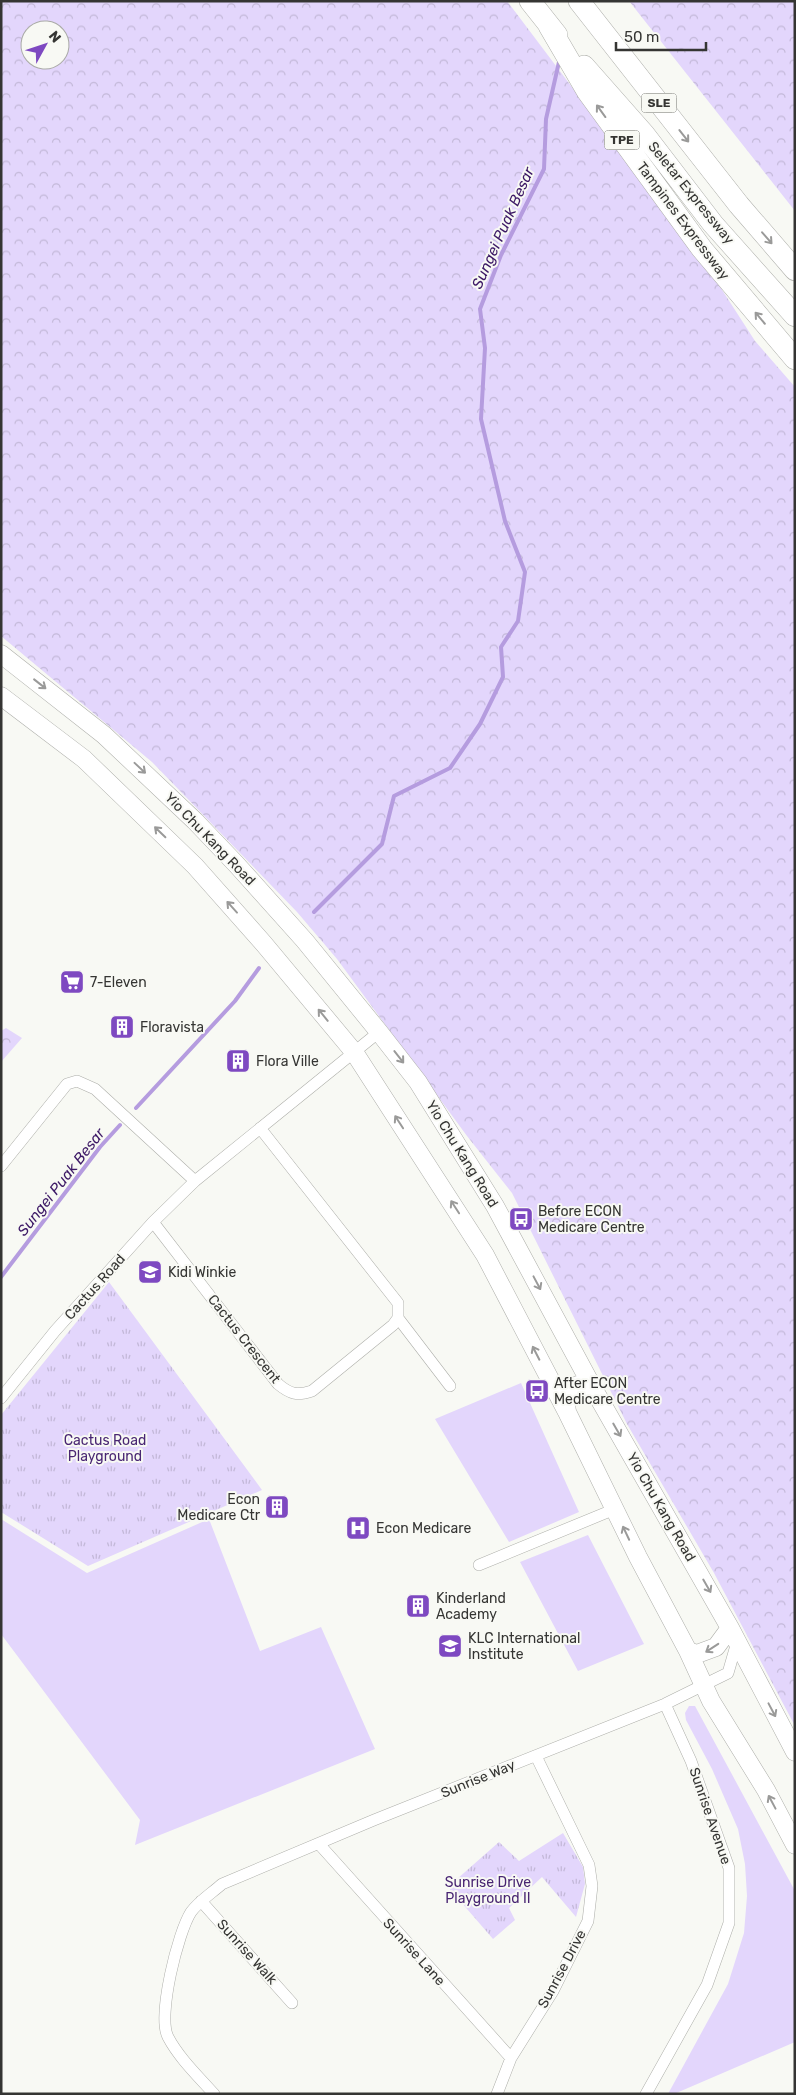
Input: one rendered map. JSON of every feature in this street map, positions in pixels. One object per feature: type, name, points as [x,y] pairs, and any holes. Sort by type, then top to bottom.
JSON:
[{"type":"highway","name":"Seletar Expressway","points":[[530,1],[549,26],[644,134],[713,224],[795,316]]},
{"type":"highway","name":"SLE","points":[[579,1],[739,205],[795,270]]},
{"type":"highway","name":"Tampines Expressway","points":[[549,26],[587,90],[702,250],[795,359]]},
{"type":"main road","name":"Yio Chu Kang Road","points":[[1,654],[104,735],[195,821],[305,941],[418,1082],[495,1206],[593,1388],[734,1635],[795,1752]]},
{"type":"main road","points":[[1,696],[84,758],[195,866],[264,944],[354,1052],[485,1255],[567,1412],[704,1686],[766,1790],[795,1845]]},
{"type":"main road","points":[[567,1412],[565,1397],[571,1389],[581,1384],[593,1388]]},
{"type":"main road","points":[[688,1651],[697,1654],[716,1647],[734,1635]]},
{"type":"street","name":"Cactus Road","points":[[1,1398],[55,1332],[153,1222],[195,1181],[379,1032]]},
{"type":"street","points":[[1,1166],[67,1084],[77,1081],[95,1089],[195,1181]]},
{"type":"street","points":[[260,1128],[398,1303],[398,1318],[450,1386]]},
{"type":"street","name":"Cactus Crescent","points":[[153,1222],[278,1384],[288,1392],[297,1394],[312,1390],[367,1348],[398,1318]]},
{"type":"street","points":[[479,1565],[615,1509]]},
{"type":"street","name":"Sunrise Way","points":[[214,2094],[192,2070],[168,2036],[165,2021],[169,1978],[187,1921],[192,1911],[201,1901],[222,1884],[384,1816],[665,1704],[704,1686],[728,1673],[734,1635]]},
{"type":"street","name":"Sunrise Avenue","points":[[646,2094],[707,1985],[729,1923],[729,1868],[691,1761],[665,1704]]},
{"type":"street","name":"Sunrise Drive","points":[[497,2094],[510,2058],[553,1991],[588,1921],[592,1886],[590,1865],[536,1756]]},
{"type":"street","name":"Sunrise Lane","points":[[319,1844],[510,2058]]},
{"type":"street","name":"Sunrise Walk","points":[[201,1901],[292,2003]]},
{"type":"green space","points":[[1,1],[507,1],[706,265],[755,341],[795,387],[795,1726],[714,1573],[627,1424],[512,1193],[467,1136],[337,959],[297,912],[152,762],[1,636]]},
{"type":"green space","points":[[629,1],[795,1],[795,211]]},
{"type":"green space","points":[[6,1028],[22,1038],[1,1062],[1,1031]]},
{"type":"green space","name":"Cactus Road Playground","points":[[109,1282],[262,1490],[88,1566],[1,1512],[1,1415]]},
{"type":"green space","points":[[521,1383],[579,1512],[509,1542],[435,1419]]},
{"type":"green space","points":[[1,1519],[87,1573],[209,1519],[260,1651],[321,1627],[375,1749],[135,1845],[140,1820],[1,1634]]},
{"type":"green space","points":[[588,1535],[644,1644],[578,1671],[520,1562]]},
{"type":"green space","points":[[689,1706],[695,1706],[795,1891],[795,2042],[674,2094],[668,2094],[728,1984],[744,1933],[747,1896],[745,1864],[738,1829],[712,1769],[686,1720],[685,1713]]},
{"type":"green space","name":"Sunrise Drive Playground II","points":[[563,1833],[583,1867],[585,1884],[576,1917],[542,1877],[509,1908],[515,1920],[493,1939],[448,1887],[499,1842],[519,1861]]},
{"type":"waterway","name":"Sungei Puak Besar","points":[[314,912],[382,844],[394,796],[450,768],[480,724],[503,677],[501,647],[518,621],[525,572],[505,521],[481,419],[485,348],[480,309],[501,255],[544,169],[546,119],[559,62]]},
{"type":"waterway","name":"Sungei Puak Besar","points":[[136,1108],[235,1001],[259,968]]},
{"type":"waterway","name":"Sungei Puak Besar","points":[[1,1277],[100,1147],[120,1125]]},
{"type":"place","name":"7-Eleven","points":[[72,982]]},
{"type":"place","name":"Floravista","points":[[122,1027]]},
{"type":"place","name":"Flora Ville","points":[[238,1061]]},
{"type":"place","name":"Before ECON Medicare Centre","points":[[521,1219]]},
{"type":"place","name":"Kidi Winkie","points":[[150,1272]]},
{"type":"place","name":"After ECON Medicare Centre","points":[[537,1391]]},
{"type":"place","name":"Econ Medicare Ctr","points":[[277,1507]]},
{"type":"place","name":"Econ Medicare","points":[[358,1528]]},
{"type":"place","name":"Kinderland Academy","points":[[418,1606]]},
{"type":"place","name":"KLC International Institute","points":[[450,1646]]}]
